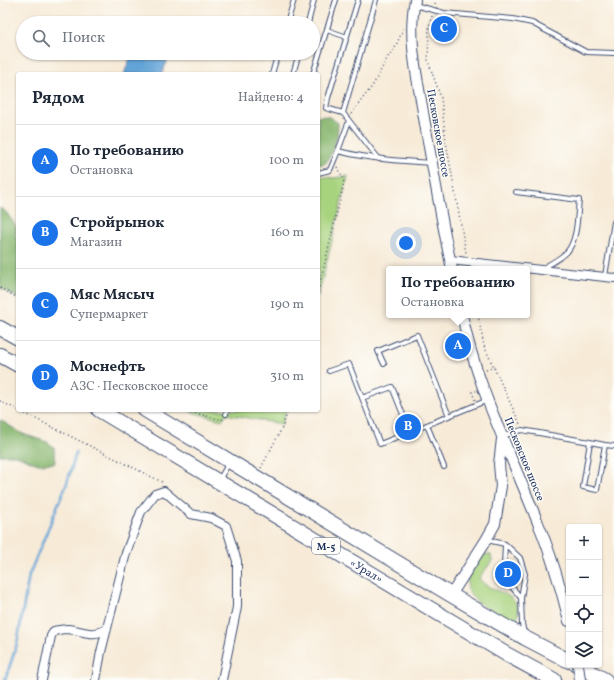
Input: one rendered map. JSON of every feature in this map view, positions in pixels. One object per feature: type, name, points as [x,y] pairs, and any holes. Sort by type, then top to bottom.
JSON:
[{"type":"highway","points":[[0,328],[16,337]]},
{"type":"highway","points":[[0,355],[16,364]]},
{"type":"highway","name":"«Урал»","points":[[102,412],[506,654],[554,680]]},
{"type":"highway","name":"«Урал»","points":[[148,412],[525,638],[566,659]]},
{"type":"highway","points":[[583,668],[605,680]]},
{"type":"street","name":"Песковское шоссе","points":[[414,6],[412,33],[415,62],[451,264]]},
{"type":"street","points":[[451,264],[468,261],[513,266]]},
{"type":"street","points":[[530,268],[614,278]]},
{"type":"street","name":"Песковское шоссе","points":[[463,318],[471,352],[488,400],[538,523],[556,574],[566,609]]},
{"type":"street","points":[[451,594],[495,524],[501,486],[500,464],[502,436]]},
{"type":"street","points":[[500,464],[507,460],[512,460]]},
{"type":"street","points":[[96,680],[126,553],[141,512],[155,494],[164,491],[191,514],[211,518],[226,526],[237,561],[237,607],[222,680]]},
{"type":"street","points":[[42,680],[51,636],[54,631],[66,629],[86,633],[99,633],[107,629]]},
{"type":"street","points":[[578,668],[580,680]]},
{"type":"lane","points":[[289,16],[294,0]]},
{"type":"lane","points":[[310,16],[314,0]]},
{"type":"lane","points":[[320,54],[336,0]]},
{"type":"lane","points":[[358,0],[326,108],[343,113],[379,158]]},
{"type":"lane","points":[[343,113],[376,0]]},
{"type":"lane","points":[[414,6],[444,13],[513,19],[532,23],[586,52],[614,53]]},
{"type":"lane","points":[[327,30],[347,37]]},
{"type":"lane","points":[[273,72],[276,60]]},
{"type":"lane","points":[[294,72],[297,60]]},
{"type":"lane","points":[[315,72],[318,60]]},
{"type":"lane","points":[[320,172],[330,170],[349,121]]},
{"type":"lane","points":[[338,151],[355,155],[400,161],[432,163]]},
{"type":"lane","points":[[516,192],[579,200],[573,242],[568,251],[559,259],[540,269]]},
{"type":"lane","points":[[605,276],[614,222]]},
{"type":"lane","points":[[384,364],[378,351],[418,335],[449,416]]},
{"type":"lane","points":[[329,371],[349,364],[380,444],[488,400]]},
{"type":"lane","points":[[362,398],[392,386],[410,432]]},
{"type":"lane","points":[[427,425],[444,467]]},
{"type":"lane","points":[[502,436],[522,430],[614,446]]},
{"type":"lane","points":[[590,442],[583,487],[597,490],[605,444]]},
{"type":"lane","points":[[218,482],[230,461]]},
{"type":"lane","points":[[486,540],[505,544],[520,558],[525,574],[521,598],[522,624],[525,638]]},
{"type":"lane","points":[[504,567],[505,544]]},
{"type":"lane","points":[[506,580],[521,598]]},
{"type":"path","points":[[436,0],[429,26],[428,61],[441,98],[446,142],[468,261]]},
{"type":"path","points":[[349,121],[350,116],[373,85],[389,55],[395,48],[414,6]]},
{"type":"path","points":[[320,283],[343,187],[344,178],[334,162]]},
{"type":"path","points":[[0,288],[16,297]]},
{"type":"path","points":[[479,318],[484,346],[522,430]]},
{"type":"path","points":[[0,401],[16,409]]},
{"type":"path","points":[[22,412],[164,483],[164,491]]},
{"type":"path","points":[[191,412],[222,420],[226,412]]},
{"type":"path","points":[[259,470],[282,428],[287,412]]},
{"type":"green space","points":[[320,116],[329,117],[338,123],[338,129],[335,144],[329,158],[326,163],[320,164]]},
{"type":"green space","points":[[320,176],[334,178],[348,176],[320,289]]},
{"type":"green space","points":[[0,208],[6,212],[16,227],[16,297],[0,288]]},
{"type":"green space","points":[[191,412],[285,412],[282,424],[226,414],[222,420]]},
{"type":"green space","points":[[0,420],[23,434],[47,442],[54,447],[55,463],[38,464],[16,455],[0,455]]},
{"type":"green space","points":[[484,554],[491,555],[492,561],[479,578],[489,587],[513,600],[516,604],[518,613],[513,622],[479,603],[472,596],[468,588],[468,579],[473,568]]},
{"type":"water","points":[[129,60],[167,60],[163,72],[125,72]]},
{"type":"waterway","points":[[5,680],[17,644],[29,575],[67,483],[76,453]]},
{"type":"place","name":"Мяс Мясыч","points":[[444,29]]},
{"type":"place","name":"По требованию","points":[[458,346]]},
{"type":"place","name":"Стройрынок","points":[[408,427]]},
{"type":"place","name":"Моснефть","points":[[508,574]]}]
